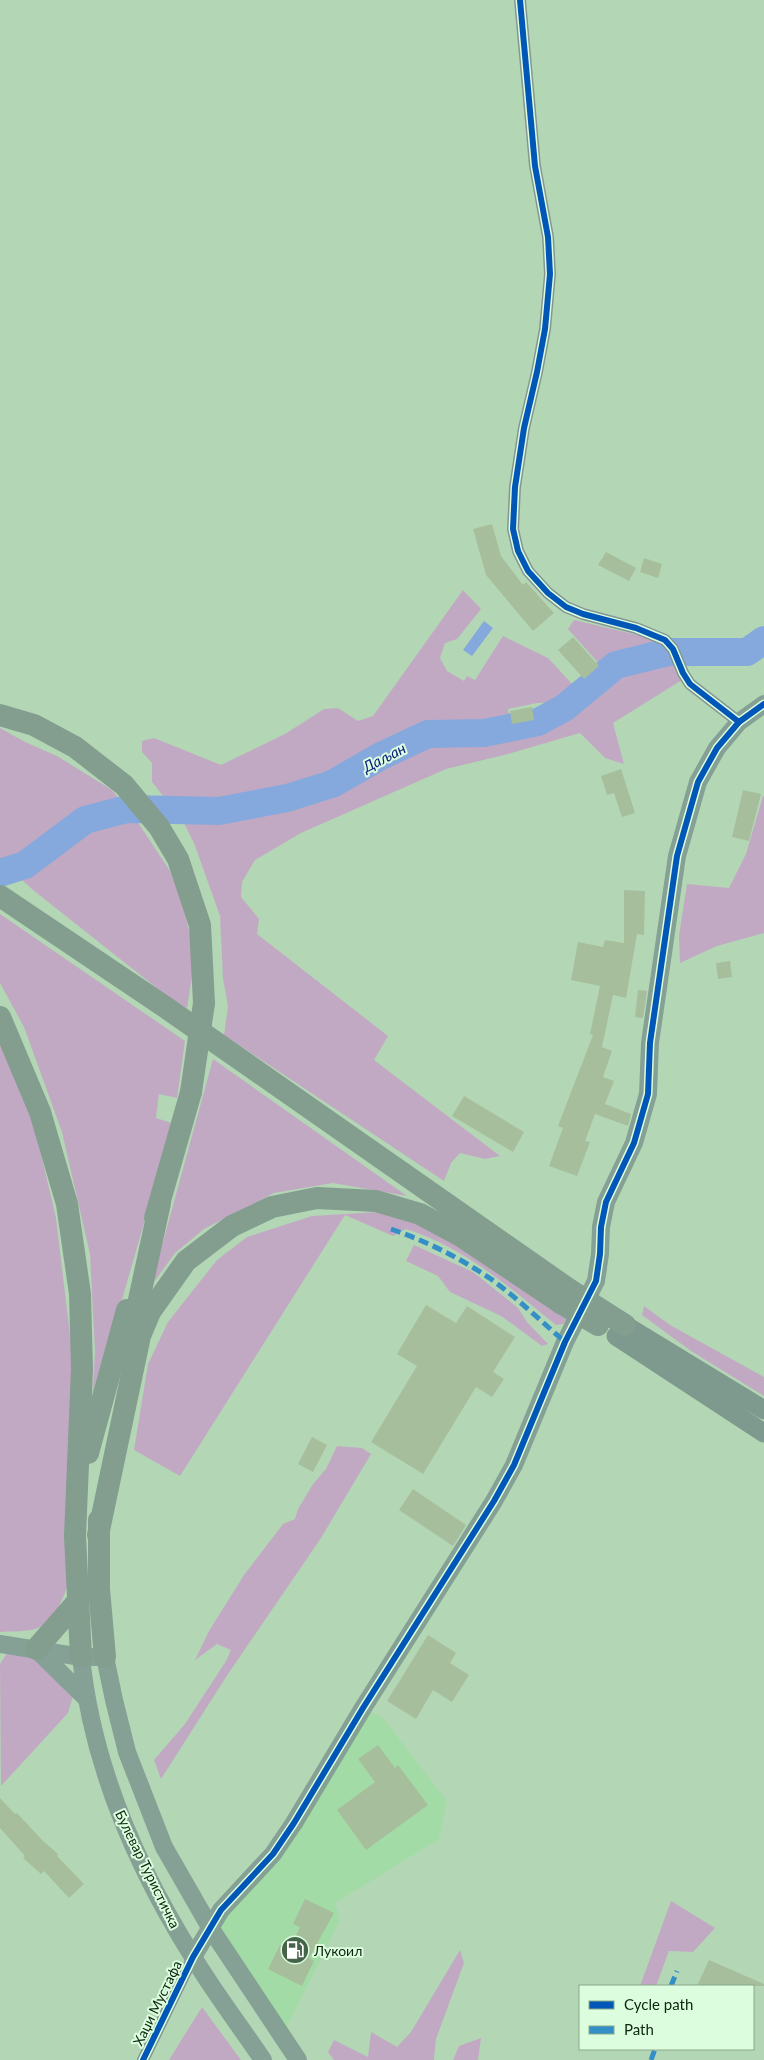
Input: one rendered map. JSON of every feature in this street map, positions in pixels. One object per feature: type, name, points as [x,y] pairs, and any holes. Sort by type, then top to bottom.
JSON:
[{"type":"highway","points":[[0,715],[34,725],[75,747],[124,785],[159,827],[178,859],[200,926],[204,1003],[191,1092],[89,1446],[75,1536]]},
{"type":"highway","points":[[4,900],[168,1009],[564,1297]]},
{"type":"highway","points":[[4,900],[160,1018],[564,1297]]},
{"type":"highway","points":[[0,1017],[40,1112],[67,1204],[80,1294],[82,1369],[75,1536],[82,1657]]},
{"type":"highway","points":[[98,1535],[140,1336],[150,1312],[186,1261],[232,1226],[272,1207],[317,1198],[376,1200],[420,1214],[461,1236],[621,1331]]},
{"type":"highway","points":[[105,1656],[99,1589],[98,1535],[103,1458],[160,1203]]},
{"type":"highway","points":[[36,1650],[78,1601]]},
{"type":"main road","points":[[621,1331],[764,1410]]},
{"type":"main road","points":[[621,1331],[764,1434]]},
{"type":"street","points":[[520,0],[536,166],[548,237],[550,274],[544,336],[524,428],[516,487],[512,528],[518,552],[528,571],[548,593],[566,608],[665,640],[673,650],[690,684],[739,722]]},
{"type":"street","points":[[193,1957],[221,1910],[273,1854],[294,1823],[368,1700],[494,1501],[514,1465],[565,1342],[596,1281],[601,1227],[606,1202],[634,1143],[648,1094],[650,1043],[677,856],[698,782],[716,748],[739,722],[764,704]]},
{"type":"street","points":[[0,1644],[82,1657],[105,1656]]},
{"type":"street","points":[[36,1650],[85,1697]]},
{"type":"street","name":"Булевар Туристичка","points":[[105,1656],[125,1743],[144,1800],[164,1846],[211,1929],[298,2060]]},
{"type":"street","name":"Булевар Туристичка","points":[[82,1657],[85,1697],[105,1773],[127,1833],[155,1890],[193,1957],[263,2060]]},
{"type":"street","name":"Хаџи Мустафа","points":[[143,2060],[193,1957]]},
{"type":"shaded area","points":[[463,590],[481,609],[457,639],[445,643],[440,658],[447,671],[464,681],[467,676],[475,680],[503,636],[548,658],[574,686],[579,688],[602,667],[568,629],[574,620],[655,639],[665,646],[682,680],[613,723],[624,764],[605,758],[580,733],[508,754],[446,769],[301,833],[255,860],[242,882],[241,897],[259,919],[257,934],[388,1036],[374,1060],[500,1156],[485,1159],[460,1153],[451,1163],[444,1181],[224,1035],[228,1006],[223,979],[220,916],[194,843],[183,821],[152,782],[152,763],[142,752],[142,741],[154,738],[221,765],[285,734],[324,709],[338,708],[358,721],[373,716]],"holes":[[[537,703],[553,703],[558,718],[535,728],[512,733],[508,709]]]},
{"type":"shaded area","points":[[0,728],[25,742],[57,756],[112,790],[139,824],[170,871],[183,904],[190,935],[193,970],[187,1008],[177,1004],[18,876],[0,865]]},
{"type":"shaded area","points":[[763,796],[764,933],[717,946],[680,963],[679,936],[687,884],[729,888],[746,854]]},
{"type":"shaded area","points":[[0,914],[185,1041],[177,1098],[159,1094],[156,1118],[169,1122],[172,1126],[92,1404],[95,1351],[90,1254],[62,1132],[24,1027],[0,983]]},
{"type":"shaded area","points":[[0,1036],[34,1124],[56,1218],[73,1360],[69,1583],[57,1610],[48,1622],[27,1631],[0,1632]]},
{"type":"shaded area","points":[[213,1059],[407,1196],[333,1183],[274,1193],[204,1229],[175,1253],[151,1286]]},
{"type":"shaded area","points":[[378,1212],[423,1224],[571,1314],[564,1324],[556,1325],[521,1296],[467,1257],[447,1246],[406,1229],[393,1236],[345,1215],[180,1476],[134,1450],[148,1364],[168,1322],[217,1260],[247,1237],[312,1216]]},
{"type":"shaded area","points":[[414,1245],[473,1272],[518,1308],[527,1322],[548,1344],[542,1346],[501,1316],[450,1292],[438,1276],[406,1261]]},
{"type":"shaded area","points":[[644,1306],[670,1325],[764,1377],[764,1396],[691,1351],[642,1315]]},
{"type":"shaded area","points":[[337,1446],[362,1448],[371,1454],[321,1538],[228,1674],[161,1779],[154,1760],[185,1724],[226,1661],[231,1650],[217,1644],[195,1660],[209,1631],[244,1575],[283,1524],[295,1519],[298,1509],[313,1484],[326,1469]]},
{"type":"shaded area","points":[[7,1653],[34,1656],[74,1693],[68,1713],[1,1786],[0,1664]]},
{"type":"shaded area","points":[[363,1708],[383,1718],[447,1801],[439,1839],[335,1903],[340,1920],[282,2037],[211,1929],[273,1854]]},
{"type":"shaded area","points":[[671,1901],[715,1928],[693,1952],[669,1951],[656,1985],[640,1985]]},
{"type":"shaded area","points":[[460,1950],[464,1963],[436,2039],[434,2060],[334,2060],[328,2052],[334,2040],[368,2057],[371,2032],[397,2047],[411,2032]]},
{"type":"shaded area","points":[[202,2007],[241,2060],[169,2060]]},
{"type":"shaded area","points":[[481,2038],[478,2060],[453,2060],[459,2046]]},
{"type":"water","points":[[484,621],[493,628],[472,656],[463,650]]},
{"type":"building","points":[[492,524],[501,556],[523,585],[526,582],[554,613],[533,631],[486,575],[473,529]]},
{"type":"building","points":[[606,552],[636,568],[629,581],[598,565]]},
{"type":"building","points":[[644,558],[662,564],[658,578],[640,572]]},
{"type":"building","points":[[573,637],[599,666],[584,679],[558,650]]},
{"type":"building","points":[[532,707],[534,720],[512,724],[510,711]]},
{"type":"building","points":[[621,769],[635,813],[622,817],[614,793],[607,795],[601,776]]},
{"type":"building","points":[[743,790],[761,794],[749,841],[732,837]]},
{"type":"building","points":[[624,890],[645,891],[644,935],[637,934],[626,998],[613,995],[602,1047],[612,1051],[603,1077],[614,1081],[605,1104],[631,1114],[628,1126],[595,1114],[585,1141],[590,1142],[577,1176],[549,1166],[563,1128],[558,1126],[593,1035],[590,1034],[600,986],[571,980],[578,942],[603,947],[605,940],[624,943]]},
{"type":"building","points":[[730,961],[732,977],[718,979],[716,963]]},
{"type":"building","points":[[638,990],[647,991],[643,1018],[635,1017]]},
{"type":"building","points":[[464,1096],[524,1132],[513,1152],[452,1116]]},
{"type":"building","points":[[426,1305],[456,1323],[467,1306],[515,1337],[493,1372],[504,1379],[492,1397],[476,1387],[423,1474],[371,1442],[417,1366],[397,1354]]},
{"type":"building","points":[[312,1437],[327,1445],[313,1472],[298,1464]]},
{"type":"building","points":[[413,1489],[466,1525],[453,1546],[399,1510]]},
{"type":"building","points":[[428,1635],[456,1653],[450,1663],[469,1675],[452,1702],[433,1690],[416,1719],[387,1701]]},
{"type":"building","points":[[378,1745],[395,1768],[398,1765],[428,1805],[366,1850],[337,1810],[375,1782],[358,1759]]},
{"type":"building","points":[[0,1798],[58,1854],[57,1856],[84,1884],[69,1898],[44,1871],[41,1874],[23,1858],[25,1856],[0,1828]]},
{"type":"building","points":[[305,1899],[334,1913],[309,1958],[314,1961],[302,1986],[268,1969],[280,1945],[289,1949],[300,1927],[293,1924]]},
{"type":"building","points":[[709,1960],[764,1984],[764,1986],[754,1985],[697,1985]]},
{"type":"waterway","name":"Даљан","points":[[0,873],[25,865],[85,820],[127,809],[219,811],[287,798],[332,784],[381,756],[428,734],[484,733],[538,722],[564,708],[616,665],[669,652],[747,652],[764,640]]},
{"type":"marked path","points":[[391,1229],[430,1245],[479,1271],[510,1294],[565,1342]]},
{"type":"marked path","points":[[671,1985],[677,1971]]},
{"type":"marked path","points":[[651,2060],[655,2050]]},
{"type":"cycle path","points":[[520,0],[535,166],[548,237],[550,274],[545,329],[524,428],[515,487],[513,529],[518,551],[528,571],[548,593],[566,607],[583,614],[636,628],[665,640],[673,649],[690,684],[739,722]]},
{"type":"cycle path","points":[[143,2060],[193,1957],[221,1910],[273,1854],[294,1823],[363,1708],[494,1501],[514,1465],[565,1342],[596,1281],[601,1227],[606,1202],[634,1143],[648,1094],[650,1043],[677,856],[698,782],[717,748],[739,722],[764,704]]},
{"type":"place","name":"Лукоил","points":[[295,1950]]}]
